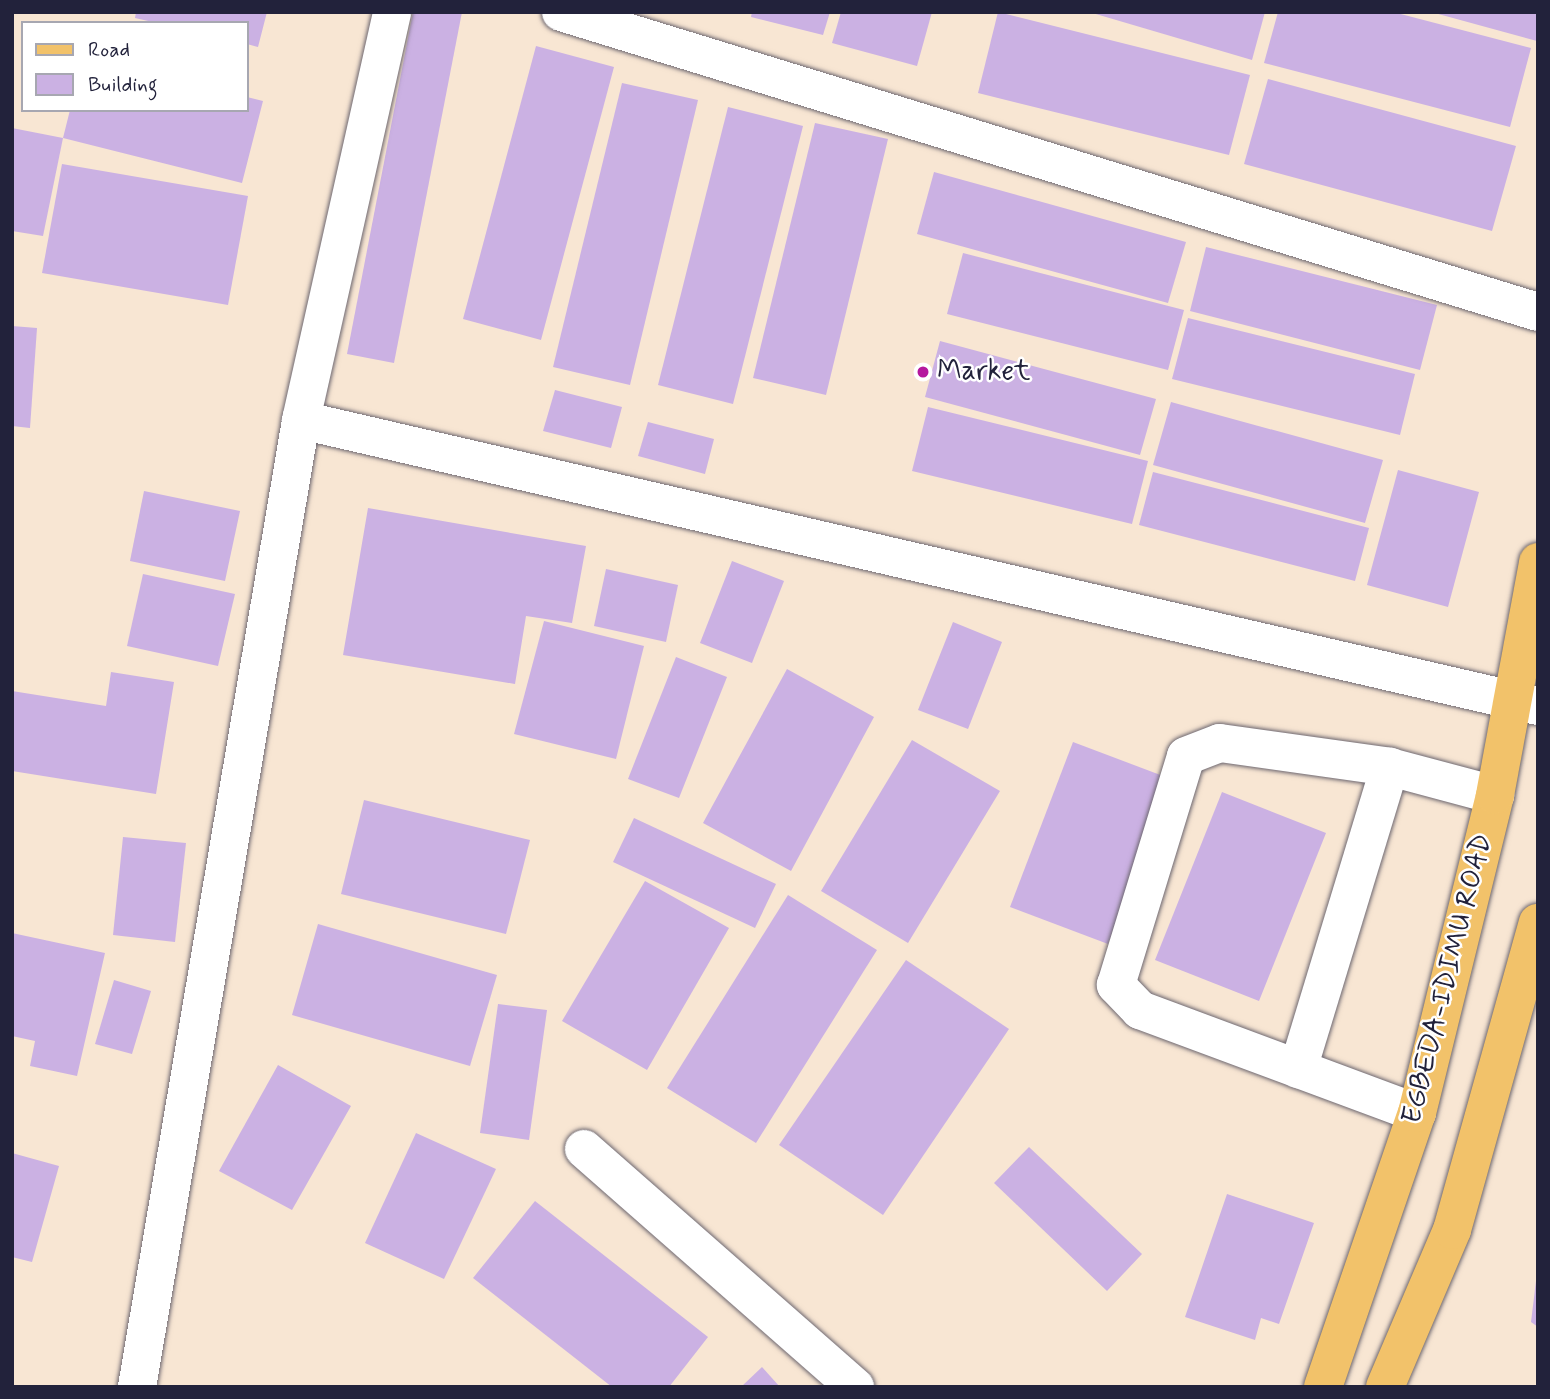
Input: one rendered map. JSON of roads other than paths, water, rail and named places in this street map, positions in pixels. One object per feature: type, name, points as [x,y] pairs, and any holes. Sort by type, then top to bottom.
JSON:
[{"type":"main road","name":"EGBEDA-IDIMU ROAD","points":[[1323,1387],[1417,1113],[1494,795],[1524,704],[1538,562]]},
{"type":"main road","points":[[1385,1387],[1452,1230],[1538,923]]},
{"type":"street","points":[[137,1387],[301,420],[392,12]]},
{"type":"street","points":[[561,12],[1538,312]]},
{"type":"street","points":[[301,420],[1524,704]]},
{"type":"street","points":[[1417,1113],[1140,1010],[1116,985],[1186,757],[1220,743],[1390,767],[1494,795]]},
{"type":"street","points":[[1298,1069],[1390,767]]},
{"type":"street","points":[[584,1149],[855,1387]]},
{"type":"place","name":"Market","points":[[923,372]]}]
